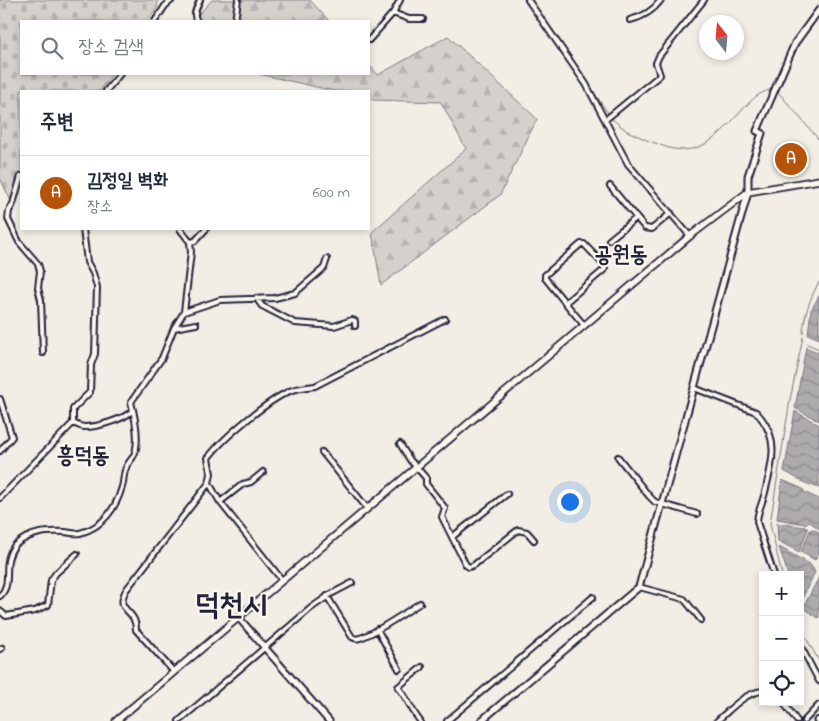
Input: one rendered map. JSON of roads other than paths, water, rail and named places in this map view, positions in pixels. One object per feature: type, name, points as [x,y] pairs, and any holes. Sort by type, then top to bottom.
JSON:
[{"type":"main road","points":[[481,721],[639,587],[748,192],[748,176],[762,133],[757,131],[795,43],[819,10]]},
{"type":"main road","points":[[116,721],[690,236],[748,192],[819,180]]},
{"type":"main road","points":[[238,616],[329,721]]},
{"type":"street","points":[[155,20],[172,0]]},
{"type":"street","points":[[196,20],[195,12],[200,0]]},
{"type":"street","points":[[235,20],[238,0]]},
{"type":"street","points":[[370,40],[393,13],[400,0]]},
{"type":"street","points":[[528,0],[586,84],[628,164],[690,236]]},
{"type":"street","points":[[630,20],[653,10],[661,0]]},
{"type":"street","points":[[606,120],[660,74],[656,63],[659,56],[704,0]]},
{"type":"street","points":[[393,13],[409,18],[423,19]]},
{"type":"street","points":[[107,90],[119,75]]},
{"type":"street","points":[[20,180],[8,219],[19,242],[38,264],[40,271],[38,288],[41,300],[43,353]]},
{"type":"street","points":[[610,186],[646,228],[652,229],[671,213]]},
{"type":"street","points":[[609,240],[636,218]]},
{"type":"street","points":[[0,498],[73,423],[73,409],[90,392],[92,365],[95,354],[97,287],[87,262],[84,230]]},
{"type":"street","points":[[0,596],[4,592],[6,585],[4,576],[5,557],[14,546],[37,532],[84,532],[110,514],[116,504],[126,467],[134,455],[136,427],[131,402],[162,358],[174,328],[184,312],[191,252],[190,242],[181,230]]},
{"type":"street","points":[[190,242],[195,241],[205,230]]},
{"type":"street","points":[[566,302],[605,269],[604,265],[584,244],[581,244],[545,275],[546,278],[584,325]]},
{"type":"street","points":[[184,312],[220,300],[275,298],[295,293],[324,268],[327,259]]},
{"type":"street","points":[[256,298],[262,306],[295,322],[334,326],[352,320],[355,321],[355,326]]},
{"type":"street","points":[[174,672],[136,630],[136,622],[121,603],[126,590],[209,483],[211,474],[208,458],[259,410],[292,391],[315,386],[445,319]]},
{"type":"street","points":[[174,328],[196,324]]},
{"type":"street","points":[[694,388],[756,412],[770,432],[774,446],[757,522],[773,571]]},
{"type":"street","points":[[0,399],[12,437],[0,451]]},
{"type":"street","points":[[73,423],[83,427],[99,424],[125,417],[133,410]]},
{"type":"street","points":[[400,444],[426,478],[426,484],[445,508],[442,517],[466,566],[474,565],[518,530],[527,532],[534,540]]},
{"type":"street","points":[[322,452],[367,508]]},
{"type":"street","points":[[618,457],[655,502],[697,514]]},
{"type":"street","points":[[220,502],[243,484],[251,482],[264,472]]},
{"type":"street","points":[[209,483],[220,502],[282,580]]},
{"type":"street","points":[[452,537],[507,494]]},
{"type":"street","points":[[0,619],[6,616],[35,611],[48,604],[51,580],[77,554]]},
{"type":"street","points":[[179,721],[327,596],[352,583]]},
{"type":"street","points":[[639,587],[684,599],[701,620]]},
{"type":"street","points":[[327,596],[352,637],[359,639],[420,603]]},
{"type":"street","points":[[447,721],[593,597]]},
{"type":"street","points":[[0,611],[6,616]]},
{"type":"street","points":[[377,629],[399,669]]},
{"type":"street","points":[[804,652],[819,681]]},
{"type":"street","points":[[420,721],[412,712],[405,695],[398,687],[422,667]]},
{"type":"street","points":[[717,721],[744,698],[759,691]]},
{"type":"street","points":[[786,706],[797,721]]},
{"type":"street","points":[[804,721],[819,706]]},
{"type":"water","points":[[819,296],[819,339],[808,334],[811,310]]},
{"type":"water","points":[[806,347],[819,353],[819,421],[795,408]]},
{"type":"water","points":[[795,411],[819,425],[819,488],[805,483],[784,471]]},
{"type":"water","points":[[782,480],[803,489],[804,492],[819,499],[819,529],[809,521],[805,524],[777,519]]},
{"type":"water","points":[[777,523],[808,529],[799,552],[778,541]]},
{"type":"water","points":[[813,529],[819,532],[819,553],[815,560],[801,552],[810,530]]},
{"type":"water","points":[[779,547],[810,564],[815,572],[804,595],[804,571],[787,571]]},
{"type":"water","points":[[819,577],[819,617],[804,609]]},
{"type":"waterway","points":[[531,0],[608,113]]},
{"type":"waterway","points":[[652,142],[685,150],[696,148],[714,138],[755,97],[769,90]]},
{"type":"waterway","points":[[779,93],[819,140]]},
{"type":"waterway","points":[[612,119],[627,131],[649,141]]},
{"type":"waterway","points":[[803,333],[808,307],[819,282]]},
{"type":"waterway","points":[[781,571],[770,524],[790,400],[803,337]]},
{"type":"waterway","points":[[807,344],[819,349]]},
{"type":"waterway","points":[[804,634],[819,661]]},
{"type":"place","name":"김정일 벽화","points":[[791,159]]},
{"type":"district","name":"공원동","points":[[621,256]]},
{"type":"district","name":"흥덕동","points":[[83,457]]},
{"type":"district","name":"덕천시","points":[[231,607]]}]
